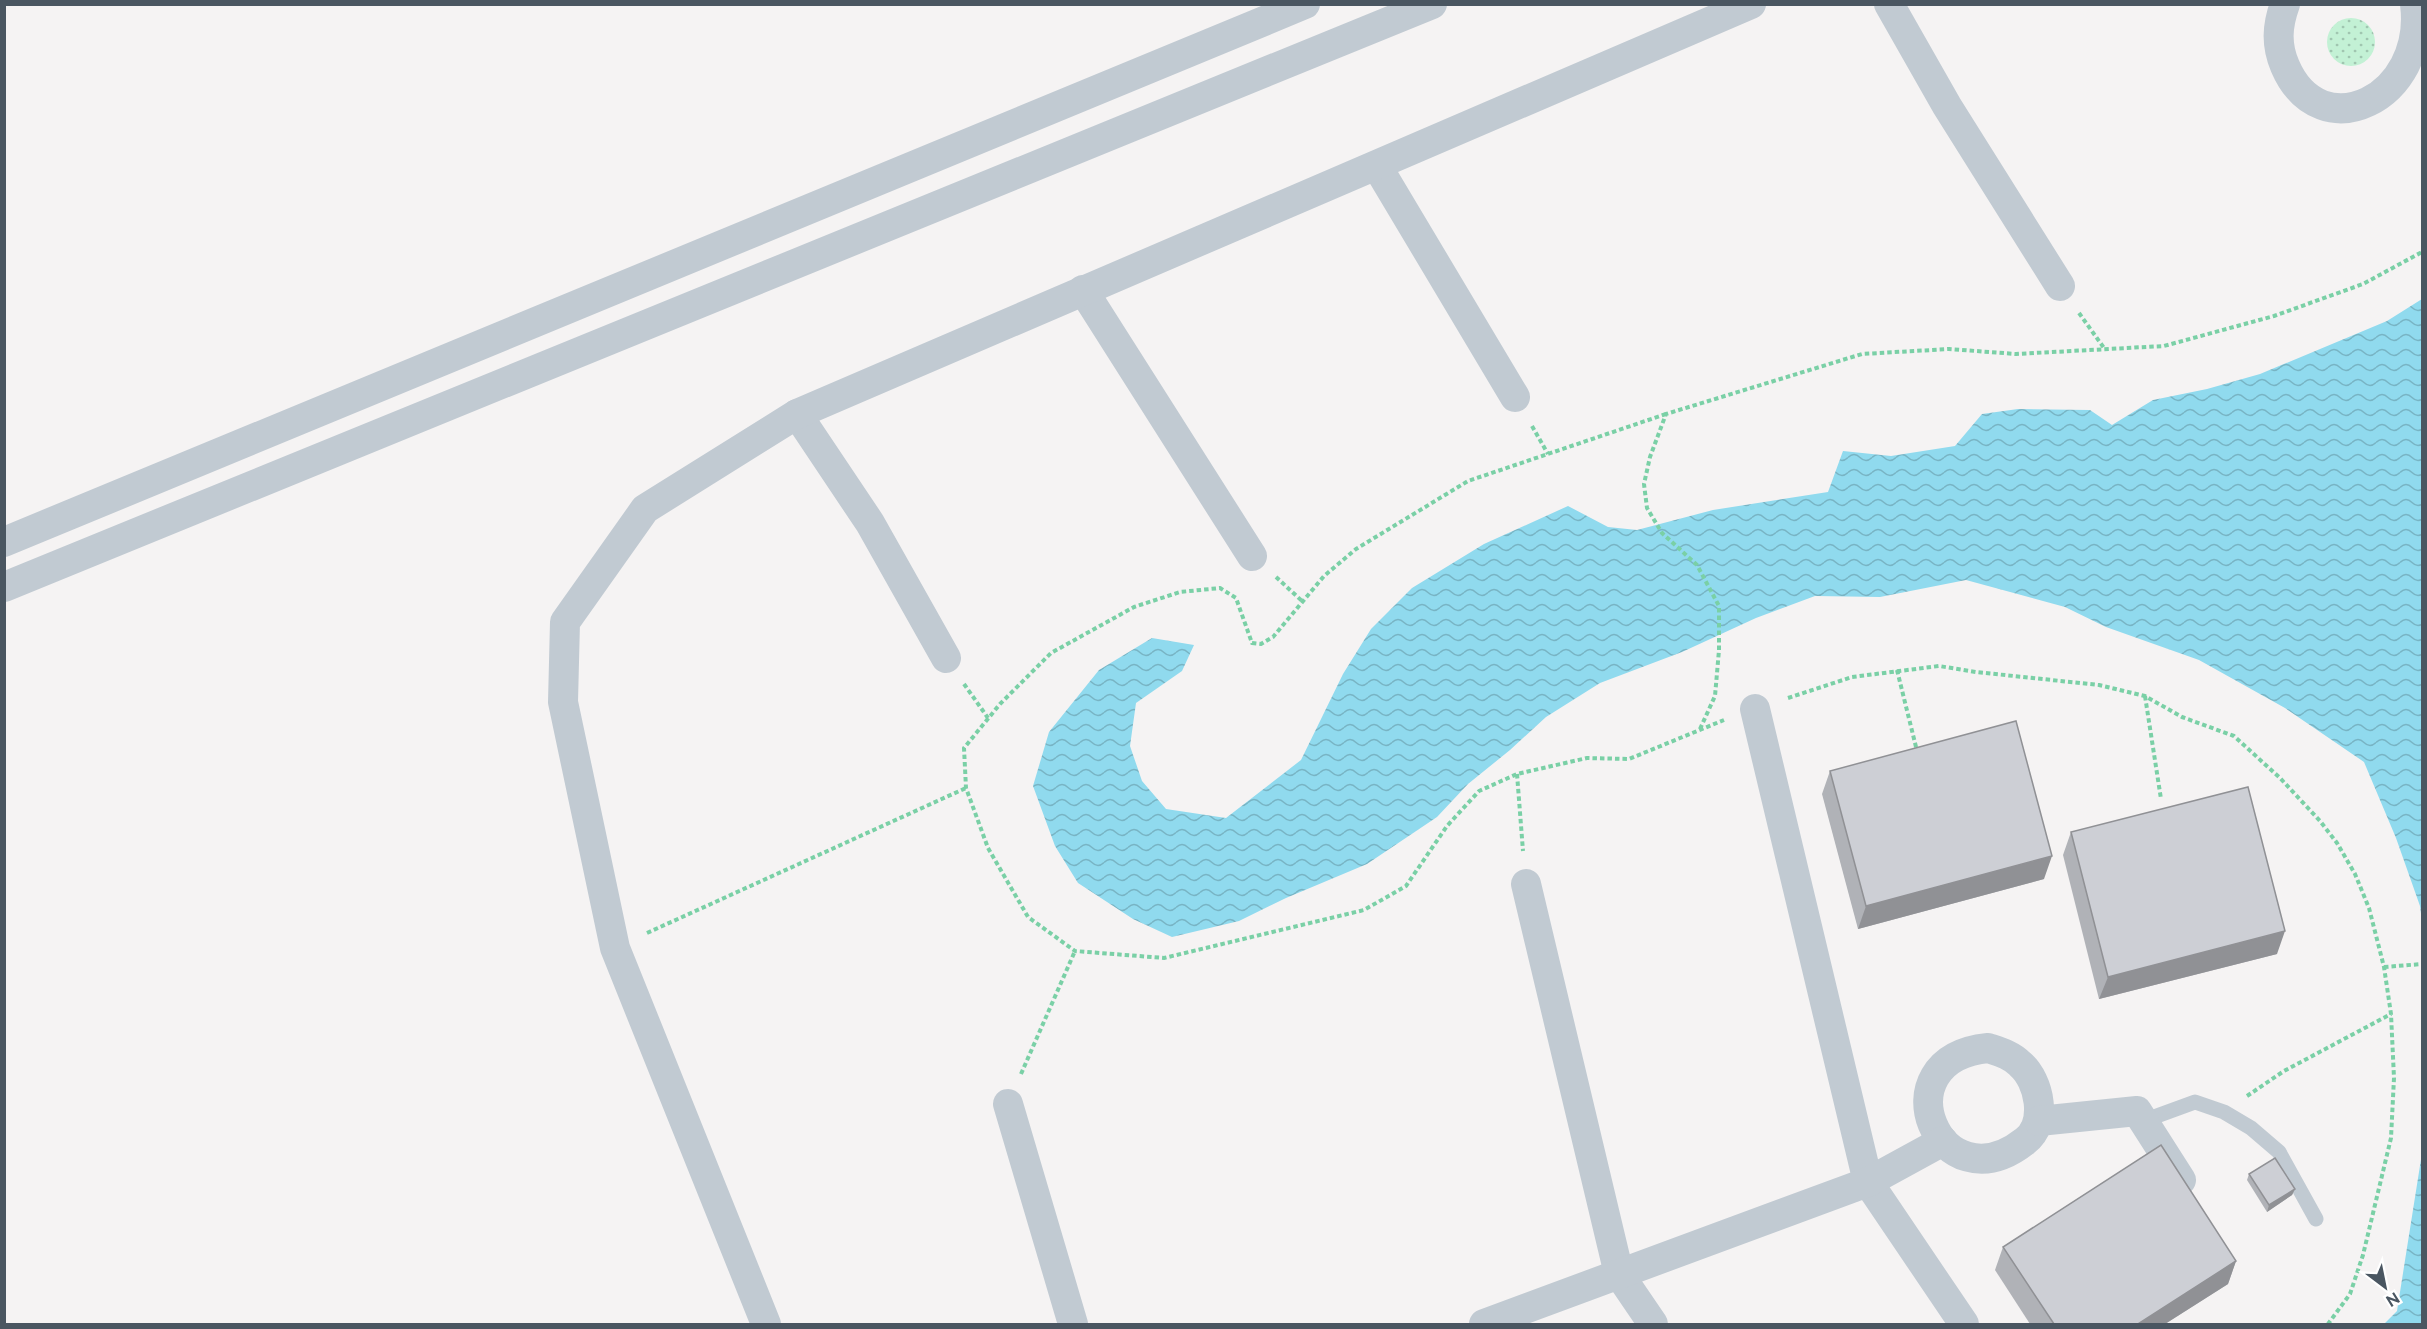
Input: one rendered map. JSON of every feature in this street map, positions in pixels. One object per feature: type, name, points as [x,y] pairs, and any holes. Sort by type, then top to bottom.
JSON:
[{"type":"street","points":[[4,542],[1305,4]]},
{"type":"street","points":[[4,587],[1432,4]]},
{"type":"street","points":[[766,1324],[615,948],[562,702],[565,622],[645,509],[797,414],[1751,4]]},
{"type":"street","points":[[1889,4],[1947,106],[2060,286]]},
{"type":"street","points":[[2284,5],[2277,29],[2280,54],[2289,77],[2307,95],[2329,106],[2354,109],[2378,103],[2399,89],[2415,69],[2422,46],[2421,21],[2415,4]]},
{"type":"street","points":[[1377,166],[1515,397]]},
{"type":"street","points":[[1083,290],[1252,556]]},
{"type":"street","points":[[797,414],[870,523],[946,658]]},
{"type":"street","points":[[1755,709],[1868,1182],[1964,1324]]},
{"type":"street","points":[[1526,884],[1619,1274],[1653,1324]]},
{"type":"street","points":[[1988,1048],[2006,1054],[2022,1065],[2033,1080],[2038,1099],[2038,1120],[2027,1140],[2005,1154],[1989,1158],[1971,1157],[1955,1152],[1943,1141],[1933,1127],[1927,1108],[1929,1089],[1938,1072],[1952,1059],[1968,1050],[1988,1048]]},
{"type":"street","points":[[1008,1104],[1073,1324]]},
{"type":"street","points":[[2038,1120],[2137,1111],[2197,1203]]},
{"type":"street","points":[[1484,1324],[1868,1182],[1943,1141]]},
{"type":"lane","points":[[2143,1121],[2194,1102],[2224,1112],[2251,1128],[2279,1152],[2316,1219]]},
{"type":"path","points":[[2328,1324],[2350,1293],[2363,1255],[2391,1137],[2394,1078],[2391,1014],[2384,968],[2369,908],[2355,874],[2337,843],[2280,778],[2234,736],[2182,717],[2145,696],[2099,685],[1939,666],[1852,677],[1798,697],[1772,701],[1629,759],[1587,758],[1517,774],[1479,791],[1447,826],[1406,886],[1364,910],[1164,958],[1075,951],[1028,917],[988,848],[966,788],[964,748],[1000,704],[1051,653],[1134,607],[1180,592],[1220,588],[1236,598],[1252,643],[1261,644],[1273,637],[1324,576],[1356,549],[1468,481],[1666,414],[1862,354],[1949,349],[2016,354],[2164,346],[2225,331],[2363,284],[2422,252]]},
{"type":"path","points":[[2060,286],[2104,349]]},
{"type":"path","points":[[1666,414],[1650,457],[1644,484],[1647,508],[1662,533],[1697,565],[1719,606],[1719,650],[1715,696],[1700,729]]},
{"type":"path","points":[[1897,670],[1920,762]]},
{"type":"path","points":[[2145,696],[2160,799]]},
{"type":"path","points":[[1517,774],[1526,884]]},
{"type":"path","points":[[615,948],[966,788]]},
{"type":"path","points":[[1008,1104],[1075,951]]},
{"type":"path","points":[[2384,968],[2422,964]]},
{"type":"path","points":[[2224,1112],[2284,1071],[2391,1014]]},
{"type":"green space","points":[[2346,18],[2356,18],[2371,28],[2375,42],[2371,56],[2365,62],[2356,66],[2346,66],[2331,56],[2327,47],[2327,37],[2337,22]]},
{"type":"water","points":[[2422,299],[2422,921],[2420,906],[2396,838],[2364,762],[2285,708],[2199,660],[2106,627],[2065,607],[1966,580],[1880,597],[1815,596],[1756,618],[1682,652],[1600,683],[1546,717],[1468,784],[1437,817],[1367,864],[1286,898],[1239,921],[1172,937],[1133,919],[1078,883],[1055,846],[1033,786],[1049,732],[1099,670],[1152,638],[1194,645],[1182,671],[1136,703],[1130,746],[1142,781],[1166,809],[1226,818],[1301,760],[1343,674],[1371,629],[1412,588],[1484,544],[1568,506],[1608,527],[1637,530],[1713,510],[1828,492],[1843,451],[1891,456],[1955,446],[1982,414],[2018,409],[2090,410],[2112,425],[2153,400],[2207,389],[2260,374],[2387,321]]},
{"type":"water","points":[[2422,1153],[2422,1324],[2384,1324],[2397,1311]]},
{"type":"building","points":[[2016,721],[2052,856],[1866,906],[1830,771]]},
{"type":"building","points":[[2248,787],[2285,931],[2108,977],[2071,832]]},
{"type":"building","points":[[2161,1145],[2236,1261],[2138,1324],[2054,1324],[2003,1247]]},
{"type":"building","points":[[2275,1158],[2295,1189],[2269,1205],[2249,1174]]}]
